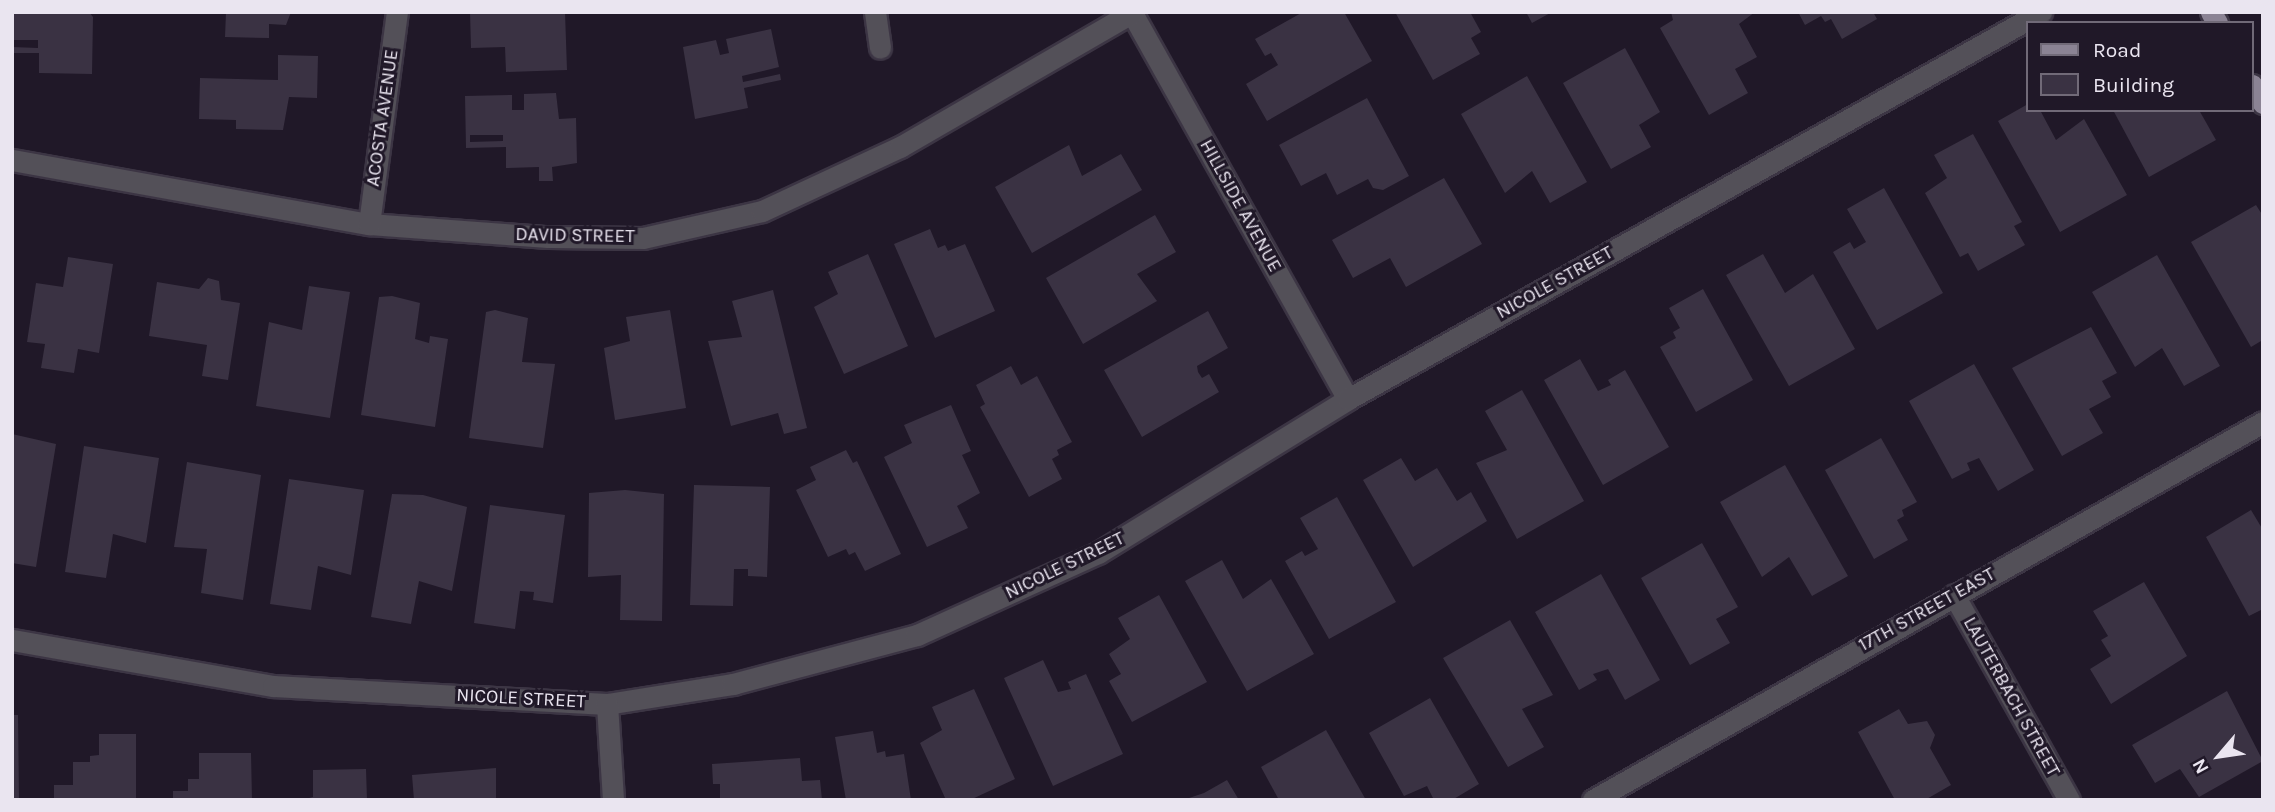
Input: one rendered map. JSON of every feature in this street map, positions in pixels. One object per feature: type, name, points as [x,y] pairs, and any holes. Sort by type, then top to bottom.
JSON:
[{"type":"street","name":"ACOSTA AVENUE","points":[[369,224],[397,12]]},
{"type":"street","points":[[876,12],[880,48]]},
{"type":"street","name":"NICOLE STREET","points":[[12,640],[273,686],[607,704],[733,684],[917,635],[1098,553],[1348,399],[2041,12]]},
{"type":"street","name":"DAVID STREET","points":[[12,160],[369,224],[548,237],[642,237],[762,211],[901,147],[1132,13]]},
{"type":"street","name":"HILLSIDE AVENUE","points":[[1132,13],[1348,399]]},
{"type":"street","name":"17TH STREET EAST","points":[[1592,800],[2263,422]]},
{"type":"street","name":"LAUTERBACH STREET","points":[[1954,595],[2068,800]]},
{"type":"street","points":[[607,704],[613,800]]},
{"type":"building","points":[[12,12],[89,12],[93,17],[92,74],[39,73],[39,53],[12,53],[12,47],[38,48],[38,40],[12,40]]},
{"type":"building","points":[[226,12],[291,12],[286,25],[269,24],[269,38],[225,37]]},
{"type":"building","points":[[470,12],[565,12],[567,70],[506,72],[505,47],[471,48]]},
{"type":"building","points":[[1303,12],[1344,12],[1372,61],[1267,121],[1246,84],[1278,65],[1271,53],[1265,56],[1255,39]]},
{"type":"building","points":[[1395,12],[1470,12],[1481,32],[1471,38],[1480,54],[1433,80]]},
{"type":"building","points":[[1526,12],[1552,12],[1532,23]]},
{"type":"building","points":[[1671,12],[1755,12],[1739,24],[1757,57],[1735,69],[1748,93],[1709,115],[1660,28],[1673,20]]},
{"type":"building","points":[[1798,12],[1873,12],[1877,19],[1842,39],[1831,19],[1825,22],[1821,16],[1805,25]]},
{"type":"building","points":[[771,29],[779,67],[742,76],[743,82],[780,74],[781,80],[744,88],[748,108],[695,119],[683,47],[716,40],[720,55],[729,53],[726,39]]},
{"type":"building","points":[[1625,48],[1660,112],[1639,125],[1651,147],[1611,169],[1563,83]]},
{"type":"building","points":[[278,55],[318,56],[317,98],[289,97],[283,130],[236,129],[236,120],[199,119],[200,78],[278,80]]},
{"type":"building","points":[[1527,76],[1587,182],[1550,203],[1532,171],[1505,193],[1461,114]]},
{"type":"building","points":[[556,93],[559,119],[576,118],[577,163],[552,167],[553,181],[539,181],[539,167],[506,168],[506,147],[466,148],[465,96],[512,95],[512,110],[524,110],[524,94]],"holes":[[[470,135],[503,135],[503,141],[470,142]]]},
{"type":"building","points":[[1367,98],[1409,176],[1383,190],[1373,188],[1368,179],[1337,195],[1326,173],[1301,186],[1279,145]]},
{"type":"building","points":[[2026,105],[2026,112],[2041,112],[2056,140],[2084,119],[2127,195],[2060,232],[1998,121]]},
{"type":"building","points":[[2114,112],[2200,112],[2216,140],[2149,177]]},
{"type":"building","points":[[1973,134],[2022,222],[2014,226],[2025,245],[1978,271],[1968,253],[1960,257],[1925,193],[1947,178],[1934,155]]},
{"type":"building","points":[[1069,145],[1082,176],[1121,154],[1142,190],[1032,253],[995,187]]},
{"type":"building","points":[[1444,178],[1482,244],[1406,287],[1390,258],[1353,278],[1332,240]]},
{"type":"building","points":[[1884,188],[1943,293],[1877,330],[1833,252],[1850,242],[1854,249],[1866,242],[1847,209]]},
{"type":"building","points":[[2256,205],[2263,216],[2263,344],[2261,341],[2251,347],[2191,242]]},
{"type":"building","points":[[1155,215],[1176,252],[1137,274],[1157,301],[1083,344],[1046,278]]},
{"type":"building","points":[[930,229],[938,248],[945,245],[948,251],[965,244],[995,311],[935,338],[894,244]]},
{"type":"building","points":[[868,254],[908,346],[844,374],[814,307],[838,294],[828,272]]},
{"type":"building","points":[[1763,254],[1785,293],[1813,274],[1855,349],[1789,386],[1726,275]]},
{"type":"building","points":[[2157,255],[2220,366],[2184,386],[2162,348],[2135,367],[2092,292]]},
{"type":"building","points":[[68,257],[113,264],[99,353],[78,349],[74,373],[41,368],[45,344],[27,342],[36,283],[63,287]]},
{"type":"building","points":[[208,278],[219,281],[221,300],[240,303],[228,380],[202,376],[207,345],[149,336],[157,282],[199,289]]},
{"type":"building","points":[[309,286],[350,292],[330,418],[256,406],[269,322],[302,330]]},
{"type":"building","points":[[1703,289],[1753,380],[1696,412],[1660,347],[1676,338],[1673,332],[1680,328],[1669,308]]},
{"type":"building","points":[[773,290],[807,428],[784,434],[778,413],[731,426],[708,341],[742,337],[732,301]]},
{"type":"building","points":[[392,296],[420,303],[415,339],[429,343],[430,336],[448,339],[435,427],[361,415],[379,297]]},
{"type":"building","points":[[495,310],[528,318],[522,362],[555,364],[543,448],[469,438],[486,312]]},
{"type":"building","points":[[670,310],[686,408],[615,420],[604,348],[630,341],[626,317]]},
{"type":"building","points":[[1208,311],[1228,348],[1197,366],[1202,378],[1209,374],[1219,392],[1142,437],[1104,370]]},
{"type":"building","points":[[2091,327],[2117,373],[2102,381],[2111,397],[2089,409],[2103,433],[2062,456],[2012,368]]},
{"type":"building","points":[[1580,359],[1598,391],[1611,385],[1608,380],[1625,370],[1669,447],[1603,485],[1544,380]]},
{"type":"building","points":[[1974,364],[2034,470],[1998,491],[1979,458],[1967,463],[1970,470],[1952,479],[1909,401]]},
{"type":"building","points":[[1011,366],[1021,385],[1037,376],[1072,442],[1057,450],[1059,455],[1052,459],[1062,479],[1029,497],[980,407],[985,404],[976,385]]},
{"type":"building","points":[[1522,390],[1584,501],[1517,539],[1476,463],[1507,450],[1485,411]]},
{"type":"building","points":[[951,405],[971,451],[962,455],[980,493],[957,506],[968,528],[927,547],[884,457],[912,443],[904,425]]},
{"type":"building","points":[[12,434],[56,444],[36,567],[12,563]]},
{"type":"building","points":[[1881,438],[1917,502],[1902,510],[1904,516],[1897,520],[1908,540],[1874,559],[1825,470]]},
{"type":"building","points":[[84,446],[159,458],[146,543],[113,534],[106,578],[65,572]]},
{"type":"building","points":[[846,450],[853,463],[857,461],[901,554],[865,571],[855,552],[849,555],[846,549],[828,557],[796,490],[816,480],[810,467]]},
{"type":"building","points":[[1401,458],[1415,481],[1437,468],[1457,501],[1471,492],[1487,521],[1413,567],[1363,480]]},
{"type":"building","points":[[187,462],[261,475],[243,600],[201,593],[207,549],[174,547]]},
{"type":"building","points":[[1785,465],[1848,576],[1812,596],[1789,557],[1762,577],[1720,502]]},
{"type":"building","points":[[289,479],[364,490],[351,575],[318,566],[311,610],[270,604]]},
{"type":"building","points":[[694,485],[770,487],[767,577],[748,576],[748,569],[734,569],[733,606],[690,605]]},
{"type":"building","points":[[625,490],[664,494],[662,621],[620,620],[621,575],[588,577],[589,493]]},
{"type":"building","points":[[392,494],[423,495],[467,507],[452,591],[419,581],[411,624],[371,617]]},
{"type":"building","points":[[1337,497],[1396,602],[1329,639],[1285,561],[1302,551],[1305,556],[1318,549],[1300,518]]},
{"type":"building","points":[[490,505],[565,515],[553,603],[533,600],[534,592],[520,591],[515,629],[474,623]]},
{"type":"building","points":[[2251,510],[2263,530],[2263,609],[2249,616],[2206,537]]},
{"type":"building","points":[[1702,543],[1738,607],[1716,619],[1730,643],[1690,665],[1641,578]]},
{"type":"building","points":[[1222,560],[1243,599],[1271,579],[1314,654],[1247,691],[1185,581]]},
{"type":"building","points":[[1601,574],[1660,680],[1625,700],[1608,669],[1593,674],[1597,680],[1579,690],[1535,612]]},
{"type":"building","points":[[2144,582],[2187,656],[2111,704],[2090,669],[2111,656],[2101,640],[2108,636],[2093,611]]},
{"type":"building","points":[[1159,595],[1207,682],[1132,722],[1109,681],[1121,674],[1109,654],[1130,639],[1118,618]]},
{"type":"building","points":[[1510,620],[1553,695],[1522,709],[1544,747],[1508,767],[1443,658]]},
{"type":"building","points":[[1043,660],[1058,692],[1071,689],[1068,682],[1086,674],[1123,754],[1053,786],[1004,678]]},
{"type":"building","points":[[974,689],[1015,779],[970,800],[946,800],[920,743],[942,730],[932,707]]},
{"type":"building","points":[[2227,691],[2263,761],[2199,797],[2180,769],[2155,783],[2132,745]]},
{"type":"building","points":[[1430,698],[1479,784],[1452,800],[1434,800],[1427,786],[1404,796],[1369,733]]},
{"type":"building","points":[[1899,709],[1908,724],[1927,721],[1935,735],[1930,748],[1951,785],[1925,800],[1895,800],[1858,732]]},
{"type":"building","points":[[12,715],[18,715],[19,800],[12,800]]},
{"type":"building","points":[[1326,730],[1366,800],[1279,800],[1261,767]]},
{"type":"building","points":[[873,731],[877,753],[885,751],[886,757],[904,754],[911,800],[846,800],[835,737]]},
{"type":"building","points":[[99,734],[136,734],[136,800],[54,800],[54,785],[73,785],[73,762],[90,762],[90,756],[99,755]]},
{"type":"building","points":[[199,753],[251,753],[252,800],[173,800],[173,791],[188,791],[188,779],[199,779]]},
{"type":"building","points":[[800,758],[802,781],[820,780],[822,800],[720,800],[720,784],[713,784],[712,764]]},
{"type":"building","points":[[496,768],[496,800],[414,800],[412,775]]},
{"type":"building","points":[[366,769],[367,800],[301,800],[313,797],[313,770]]},
{"type":"building","points":[[1227,780],[1239,800],[1189,798],[1204,793]]}]
